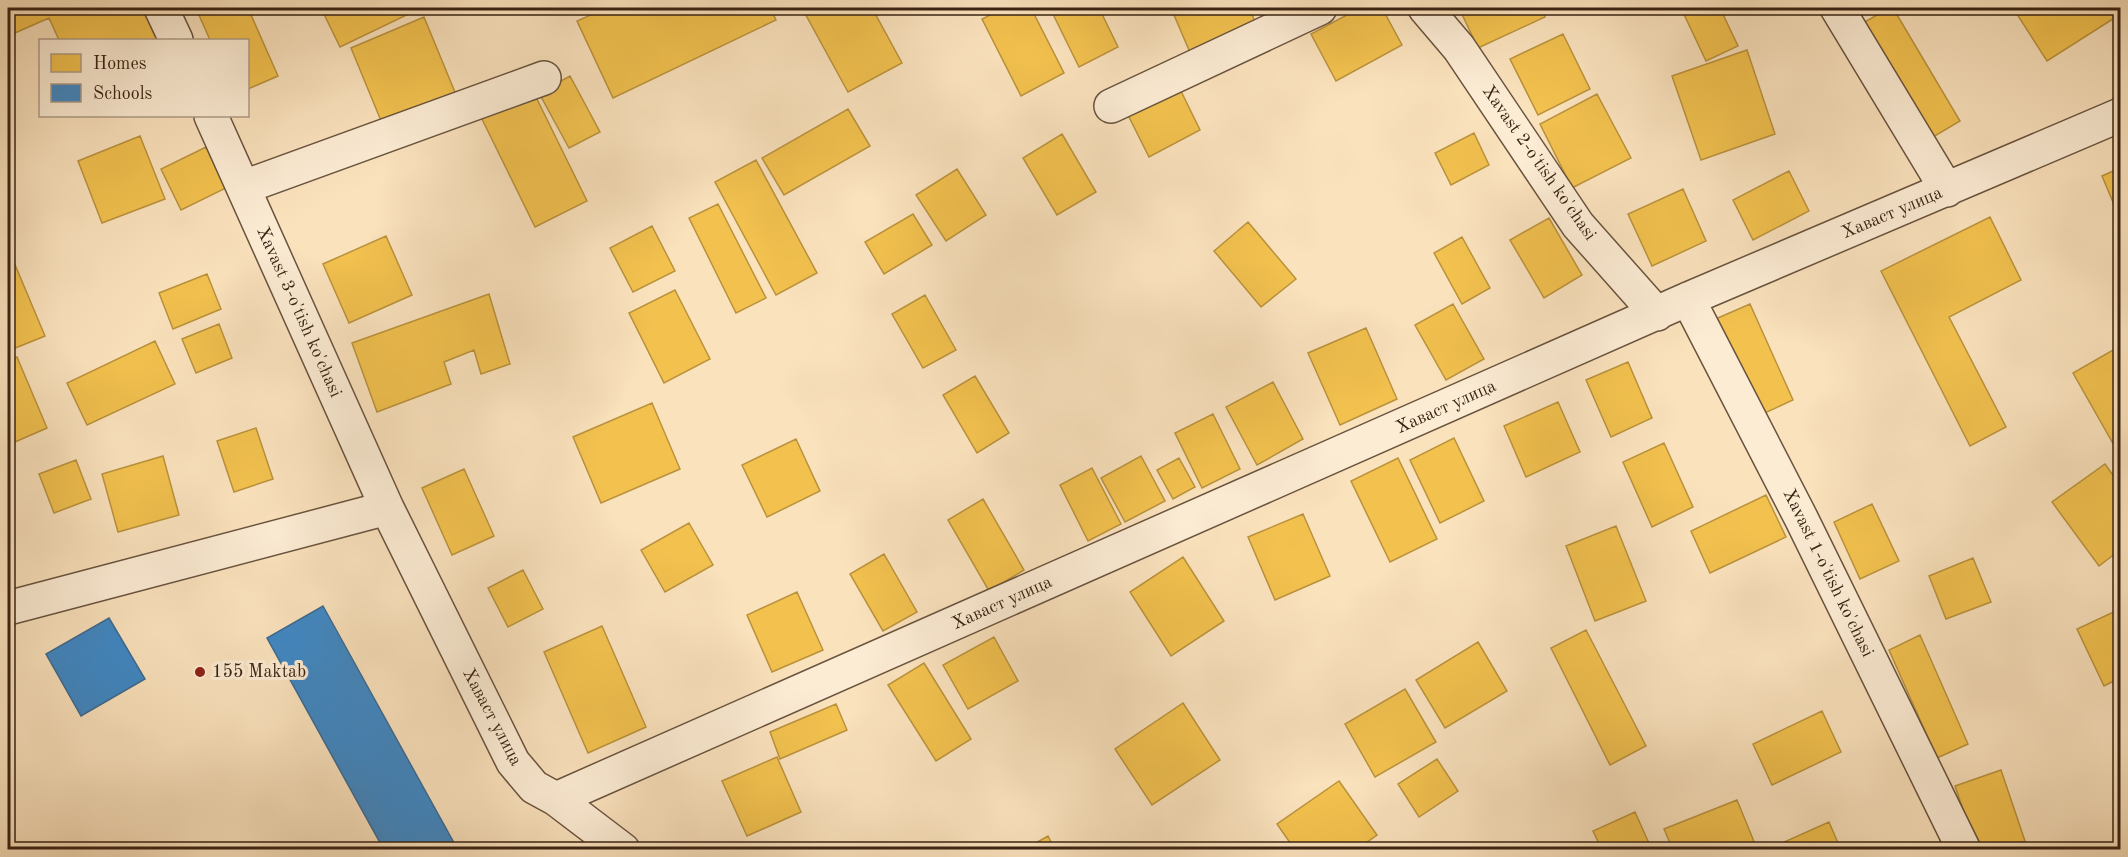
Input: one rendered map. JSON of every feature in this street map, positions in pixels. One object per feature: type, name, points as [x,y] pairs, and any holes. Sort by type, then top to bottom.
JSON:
[{"type":"street","points":[[161,8],[176,39]]},
{"type":"street","points":[[1111,106],[1320,8]]},
{"type":"street","name":"Xavast 2-o'tish ko'chasi","points":[[1425,8],[1459,48],[1578,225],[1657,314]]},
{"type":"street","points":[[1837,8],[1947,190]]},
{"type":"street","points":[[244,187],[544,78]]},
{"type":"street","name":"Хаваст улица","points":[[387,508],[513,762],[534,787],[556,799],[1688,299],[2121,115]]},
{"type":"street","name":"Xavast 3-o'tish ko'chasi","points":[[211,117],[387,508]]},
{"type":"street","name":"Xavast 1-o'tish ko'chasi","points":[[1688,299],[1801,518],[1964,849]]},
{"type":"street","points":[[8,608],[387,508]]},
{"type":"street","points":[[556,799],[623,849]]},
{"type":"building: Homes","points":[[8,8],[147,8],[161,39],[59,39],[49,18],[8,36]]},
{"type":"building: Homes","points":[[209,8],[248,8],[278,76],[249,89],[249,39],[210,39],[198,13]]},
{"type":"building: Homes","points":[[321,8],[413,8],[415,11],[340,47]]},
{"type":"building: Homes","points":[[606,8],[770,8],[776,20],[613,98],[577,21]]},
{"type":"building: Homes","points":[[802,8],[872,8],[902,63],[848,92]]},
{"type":"building: Homes","points":[[1004,8],[1031,8],[1064,73],[1021,96],[982,19]]},
{"type":"building: Homes","points":[[1050,8],[1099,8],[1118,47],[1079,67]]},
{"type":"building: Homes","points":[[1171,8],[1249,8],[1258,28],[1192,57]]},
{"type":"building: Homes","points":[[1360,8],[1382,8],[1402,45],[1336,81],[1311,34]]},
{"type":"building: Homes","points":[[1459,8],[1540,8],[1545,17],[1478,48]]},
{"type":"building: Homes","points":[[1681,8],[1720,8],[1738,46],[1706,61]]},
{"type":"building: Homes","points":[[1889,8],[1893,8],[1960,121],[1923,143],[1856,27]]},
{"type":"building: Homes","points":[[2013,8],[2109,8],[2116,17],[2047,61]]},
{"type":"building: Homes","points":[[424,17],[457,97],[384,128],[351,48]]},
{"type":"building: Homes","points":[[1563,34],[1590,89],[1538,115],[1510,59]]},
{"type":"building: Homes","points":[[1747,50],[1775,134],[1701,160],[1672,76]]},
{"type":"building: Homes","points":[[570,76],[600,132],[569,148],[539,93]]},
{"type":"building: Homes","points":[[1178,85],[1200,130],[1149,157],[1126,111]]},
{"type":"building: Homes","points":[[532,89],[587,201],[535,227],[480,115]]},
{"type":"building: Homes","points":[[1597,94],[1631,158],[1572,188],[1540,124]]},
{"type":"building: Homes","points":[[848,109],[870,146],[784,195],[762,158]]},
{"type":"building: Homes","points":[[1474,133],[1489,165],[1451,185],[1435,153]]},
{"type":"building: Homes","points":[[1062,134],[1096,192],[1057,215],[1023,158]]},
{"type":"building: Homes","points":[[140,136],[165,199],[102,223],[78,161]]},
{"type":"building: Homes","points":[[206,147],[226,188],[181,210],[161,169]]},
{"type":"building: Homes","points":[[756,160],[817,273],[776,295],[715,182]]},
{"type":"building: Homes","points":[[2120,168],[2120,219],[2102,176]]},
{"type":"building: Homes","points":[[957,169],[986,215],[946,241],[916,195]]},
{"type":"building: Homes","points":[[1789,171],[1809,211],[1753,240],[1733,200]]},
{"type":"building: Homes","points":[[1683,189],[1706,241],[1652,266],[1628,214]]},
{"type":"building: Homes","points":[[718,204],[766,298],[736,313],[689,218]]},
{"type":"building: Homes","points":[[913,214],[932,245],[884,274],[865,242]]},
{"type":"building: Homes","points":[[1990,217],[2021,280],[1949,317],[2006,427],[1970,446],[1881,271]]},
{"type":"building: Homes","points":[[1549,218],[1582,275],[1544,298],[1510,240]]},
{"type":"building: Homes","points":[[1248,222],[1296,279],[1261,307],[1214,251]]},
{"type":"building: Homes","points":[[652,226],[675,271],[633,292],[610,248]]},
{"type":"building: Homes","points":[[386,236],[412,295],[349,323],[323,264]]},
{"type":"building: Homes","points":[[1462,237],[1490,288],[1462,304],[1434,253]]},
{"type":"building: Homes","points":[[8,248],[45,336],[13,349],[8,336]]},
{"type":"building: Homes","points":[[207,274],[221,309],[173,329],[159,293]]},
{"type":"building: Homes","points":[[675,290],[710,359],[664,383],[629,313]]},
{"type":"building: Homes","points":[[489,294],[510,364],[481,374],[474,350],[444,362],[451,384],[377,412],[352,343]]},
{"type":"building: Homes","points":[[925,295],[956,350],[923,368],[892,314]]},
{"type":"building: Homes","points":[[1453,304],[1484,359],[1446,380],[1415,325]]},
{"type":"building: Homes","points":[[1750,304],[1793,400],[1754,418],[1711,321]]},
{"type":"building: Homes","points":[[219,324],[232,358],[196,373],[182,339]]},
{"type":"building: Homes","points":[[1366,328],[1397,399],[1340,425],[1308,353]]},
{"type":"building: Homes","points":[[155,341],[175,384],[87,425],[67,383]]},
{"type":"building: Homes","points":[[2120,346],[2120,454],[2119,454],[2073,373]]},
{"type":"building: Homes","points":[[17,357],[47,428],[8,445],[8,361]]},
{"type":"building: Homes","points":[[1628,362],[1652,418],[1611,437],[1586,380]]},
{"type":"building: Homes","points":[[975,376],[1009,433],[977,453],[943,395]]},
{"type":"building: Homes","points":[[1273,382],[1303,439],[1257,465],[1226,407]]},
{"type":"building: Homes","points":[[1558,402],[1580,452],[1526,477],[1504,426]]},
{"type":"building: Homes","points":[[652,403],[680,469],[601,503],[573,437]]},
{"type":"building: Homes","points":[[1213,414],[1240,469],[1202,488],[1175,433]]},
{"type":"building: Homes","points":[[256,428],[273,479],[234,492],[217,441]]},
{"type":"building: Homes","points":[[1454,438],[1484,501],[1440,523],[1410,460]]},
{"type":"building: Homes","points":[[796,439],[820,491],[767,517],[742,465]]},
{"type":"building: Homes","points":[[1664,443],[1693,507],[1652,527],[1623,462]]},
{"type":"building: Homes","points":[[163,456],[179,515],[118,532],[102,474]]},
{"type":"building: Homes","points":[[1141,456],[1165,501],[1125,522],[1101,478]]},
{"type":"building: Homes","points":[[1179,458],[1195,487],[1173,499],[1157,470]]},
{"type":"building: Homes","points":[[1398,458],[1437,539],[1390,562],[1351,481]]},
{"type":"building: Homes","points":[[76,460],[91,499],[54,513],[39,474]]},
{"type":"building: Homes","points":[[2105,464],[2120,485],[2120,550],[2099,566],[2052,502]]},
{"type":"building: Homes","points":[[1092,468],[1121,524],[1088,541],[1060,485]]},
{"type":"building: Homes","points":[[464,469],[494,536],[452,555],[422,488]]},
{"type":"building: Homes","points":[[1766,495],[1786,537],[1710,573],[1691,531]]},
{"type":"building: Homes","points":[[983,499],[1024,570],[989,591],[948,520]]},
{"type":"building: Homes","points":[[1872,504],[1899,561],[1860,579],[1834,522]]},
{"type":"building: Homes","points":[[1303,514],[1330,576],[1275,600],[1248,537]]},
{"type":"building: Homes","points":[[689,523],[713,565],[665,592],[641,550]]},
{"type":"building: Homes","points":[[1616,526],[1646,601],[1595,621],[1566,546]]},
{"type":"building: Homes","points":[[884,554],[917,612],[883,631],[850,574]]},
{"type":"building: Homes","points":[[1183,557],[1224,621],[1171,656],[1130,592]]},
{"type":"building: Homes","points":[[1973,558],[1991,602],[1946,619],[1929,576]]},
{"type":"building: Homes","points":[[523,570],[543,609],[508,627],[488,588]]},
{"type":"building: Homes","points":[[797,592],[823,650],[772,672],[747,615]]},
{"type":"building: Homes","points":[[2120,609],[2120,678],[2104,686],[2077,629]]},
{"type":"building: Homes","points":[[602,626],[646,727],[588,753],[544,652]]},
{"type":"building: Homes","points":[[1586,630],[1646,746],[1610,765],[1551,648]]},
{"type":"building: Homes","points":[[1920,635],[1968,744],[1937,758],[1889,650]]},
{"type":"building: Homes","points":[[994,637],[1018,681],[968,709],[943,665]]},
{"type":"building: Homes","points":[[1478,642],[1507,691],[1445,728],[1416,680]]},
{"type":"building: Homes","points":[[924,663],[971,739],[936,761],[888,685]]},
{"type":"building: Homes","points":[[1405,689],[1436,742],[1375,777],[1345,724]]},
{"type":"building: Homes","points":[[1183,703],[1220,760],[1152,805],[1115,749]]},
{"type":"building: Homes","points":[[836,704],[847,730],[780,759],[770,732]]},
{"type":"building: Homes","points":[[1822,711],[1841,752],[1772,785],[1753,744]]},
{"type":"building: Homes","points":[[777,757],[801,812],[747,836],[722,781]]},
{"type":"building: Homes","points":[[1437,759],[1458,791],[1419,817],[1398,784]]},
{"type":"building: Homes","points":[[2001,770],[2025,841],[2001,850],[1977,850],[1955,786]]},
{"type":"building: Homes","points":[[1339,781],[1377,835],[1356,850],[1295,850],[1277,824]]},
{"type":"building: Homes","points":[[1737,800],[1755,844],[1742,850],[1673,850],[1664,829]]},
{"type":"building: Homes","points":[[1635,812],[1652,850],[1602,850],[1593,831]]},
{"type":"building: Homes","points":[[1829,822],[1841,850],[1774,850],[1773,847]]},
{"type":"building: Homes","points":[[1048,836],[1055,850],[1023,850]]},
{"type":"building: Schools","points":[[323,606],[458,850],[384,850],[267,638]]},
{"type":"building: Schools","points":[[109,618],[145,679],[81,716],[46,654]]},
{"type":"place","name":"155 Maktab","points":[[200,672]]}]
